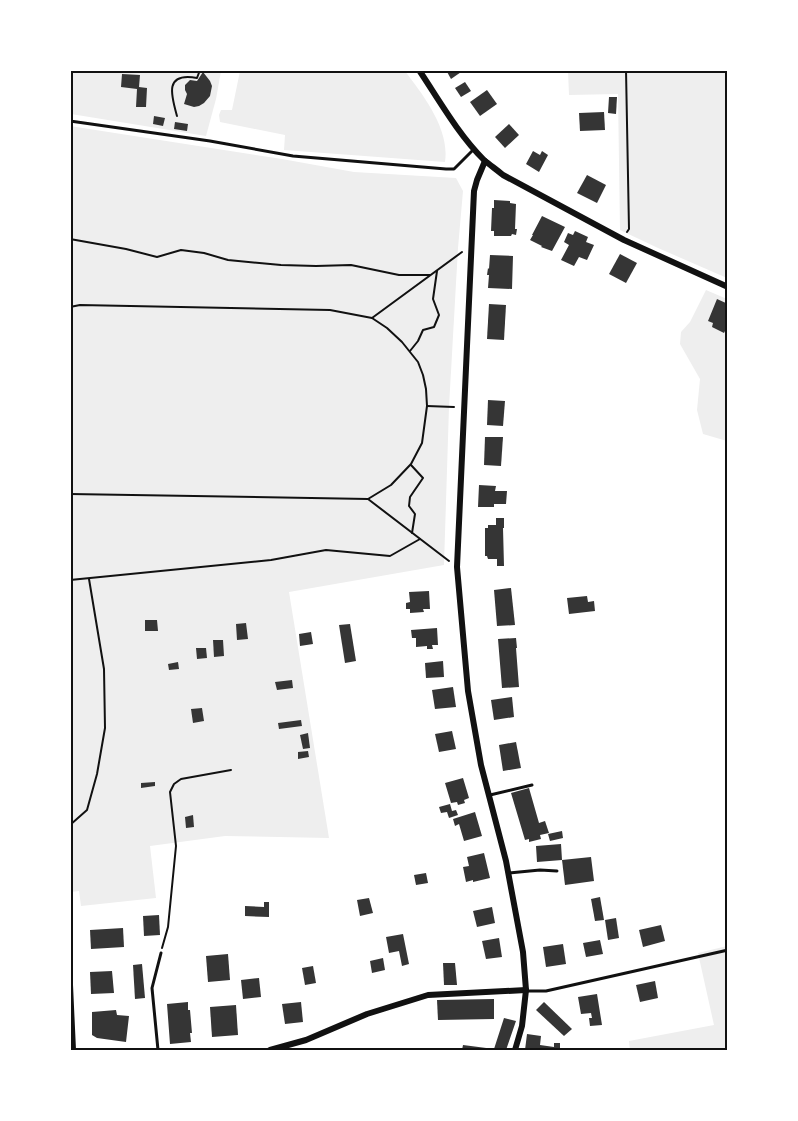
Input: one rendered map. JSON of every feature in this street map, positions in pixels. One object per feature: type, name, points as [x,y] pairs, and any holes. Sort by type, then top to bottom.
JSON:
[{"type":"street","points":[[419,70],[462,134],[485,161],[503,175],[624,240],[728,287]]},
{"type":"street","points":[[485,161],[474,191],[457,567],[468,692],[481,765],[508,873],[523,952],[525,990],[522,1026],[515,1050]]},
{"type":"street","points":[[70,985],[73,1050]]},
{"type":"street","points":[[270,1050],[306,1040],[367,1014],[428,995],[525,990]]},
{"type":"lane","points":[[70,121],[210,141],[293,156],[446,169],[454,169],[474,149]]},
{"type":"lane","points":[[489,795],[532,785]]},
{"type":"lane","points":[[508,873],[557,871]]},
{"type":"lane","points":[[525,990],[546,992],[728,950]]},
{"type":"lane","points":[[158,1050],[152,988],[161,953]]},
{"type":"path","points":[[177,116],[171,88],[177,80],[187,76],[196,78],[200,70]]},
{"type":"path","points":[[624,240],[629,229],[626,70]]},
{"type":"path","points":[[70,239],[157,257],[181,250],[204,253],[228,260],[304,266],[351,265],[399,275],[430,275]]},
{"type":"path","points":[[372,318],[472,246]]},
{"type":"path","points":[[410,351],[423,330],[434,327],[439,315],[433,299],[437,271]]},
{"type":"path","points":[[70,307],[80,305],[330,310],[372,318],[387,328],[418,362],[426,389],[427,406],[422,443],[411,464],[391,485],[368,499],[70,495]]},
{"type":"path","points":[[427,406],[464,408]]},
{"type":"path","points":[[411,464],[423,478],[410,497],[409,506],[415,514],[412,533]]},
{"type":"path","points":[[368,499],[457,567]]},
{"type":"path","points":[[70,580],[271,560],[326,550],[390,556],[420,539]]},
{"type":"path","points":[[70,825],[87,810],[97,774],[105,728],[104,669],[89,579]]},
{"type":"path","points":[[161,953],[168,927],[176,846],[170,792],[174,784],[181,779],[231,770]]},
{"type":"shaded area","points":[[70,71],[221,71],[206,136],[71,114]]},
{"type":"shaded area","points":[[240,71],[405,71],[434,113],[443,137],[445,162],[284,150],[285,135],[220,122],[221,110],[232,110]]},
{"type":"shaded area","points":[[568,71],[727,71],[727,278],[620,230],[618,94],[569,95]]},
{"type":"shaded area","points":[[70,126],[354,172],[456,178],[463,191],[449,407],[444,565],[289,592],[329,838],[225,836],[150,846],[156,898],[81,906],[79,891],[70,892]]},
{"type":"shaded area","points":[[706,290],[727,299],[727,441],[703,434],[697,410],[700,379],[680,344],[681,332],[690,322]]},
{"type":"shaded area","points":[[727,946],[727,1050],[630,1050],[629,1041],[714,1025],[698,953]]},
{"type":"building","points":[[446,70],[464,70],[451,79]]},
{"type":"building","points":[[203,72],[212,86],[210,96],[199,106],[184,104],[187,94],[185,85],[190,80],[197,81]]},
{"type":"building","points":[[122,74],[140,75],[139,87],[147,88],[146,107],[136,107],[137,89],[121,87]]},
{"type":"building","points":[[465,82],[471,91],[461,97],[455,88]]},
{"type":"building","points":[[487,90],[497,104],[480,116],[470,102]]},
{"type":"building","points":[[609,97],[617,97],[616,114],[608,113]]},
{"type":"building","points":[[604,112],[605,130],[580,131],[579,113]]},
{"type":"building","points":[[154,116],[165,118],[163,126],[153,124]]},
{"type":"building","points":[[175,122],[188,124],[187,131],[174,129]]},
{"type":"building","points":[[509,124],[519,135],[505,148],[495,137]]},
{"type":"building","points":[[533,151],[540,155],[542,151],[548,155],[539,172],[526,164]]},
{"type":"building","points":[[587,175],[606,185],[597,203],[577,193]]},
{"type":"building","points":[[494,200],[510,201],[516,204],[516,235],[494,236],[494,231],[491,231]]},
{"type":"building","points":[[542,216],[565,227],[552,251],[530,240]]},
{"type":"building","points":[[575,231],[588,237],[586,242],[594,245],[587,260],[579,257],[574,266],[561,260],[569,245],[564,242],[568,233],[573,235]]},
{"type":"building","points":[[620,254],[637,263],[626,283],[609,274]]},
{"type":"building","points":[[490,255],[513,256],[512,289],[488,288]]},
{"type":"building","points":[[717,299],[728,304],[728,329],[724,333],[712,327],[713,323],[708,321]]},
{"type":"building","points":[[489,304],[506,305],[504,340],[487,339]]},
{"type":"building","points":[[488,400],[505,401],[503,426],[487,425]]},
{"type":"building","points":[[485,437],[503,437],[501,466],[484,465]]},
{"type":"building","points":[[479,485],[496,486],[495,491],[507,491],[506,504],[478,507]]},
{"type":"building","points":[[496,518],[504,518],[504,566],[497,566],[497,559],[488,559],[485,556],[485,528],[488,528],[488,525],[496,525]]},
{"type":"building","points":[[511,588],[515,625],[497,626],[494,590]]},
{"type":"building","points":[[429,591],[430,609],[410,613],[410,609],[406,609],[406,603],[410,602],[409,592]]},
{"type":"building","points":[[587,596],[588,602],[594,601],[595,611],[569,614],[567,598]]},
{"type":"building","points":[[145,620],[157,620],[158,631],[145,631]]},
{"type":"building","points":[[246,623],[248,639],[237,640],[236,624]]},
{"type":"building","points":[[350,624],[356,661],[345,663],[339,625]]},
{"type":"building","points":[[437,628],[438,645],[432,645],[433,649],[427,649],[427,646],[416,647],[416,638],[412,638],[411,630]]},
{"type":"building","points":[[311,632],[313,644],[300,646],[299,634]]},
{"type":"building","points":[[516,638],[519,687],[502,688],[498,639]]},
{"type":"building","points":[[213,640],[223,640],[224,656],[214,657]]},
{"type":"building","points":[[196,648],[206,648],[207,658],[197,659]]},
{"type":"building","points":[[443,661],[444,677],[426,678],[425,663]]},
{"type":"building","points":[[178,662],[179,669],[169,670],[168,664]]},
{"type":"building","points":[[292,680],[293,688],[277,690],[275,682]]},
{"type":"building","points":[[453,687],[456,707],[435,709],[432,690]]},
{"type":"building","points":[[512,697],[514,717],[494,720],[491,700]]},
{"type":"building","points":[[202,708],[204,721],[193,723],[191,709]]},
{"type":"building","points":[[301,720],[302,726],[279,729],[278,723]]},
{"type":"building","points":[[452,731],[456,749],[439,752],[435,734]]},
{"type":"building","points":[[308,733],[310,748],[303,749],[300,735]]},
{"type":"building","points":[[516,742],[521,768],[503,771],[499,745]]},
{"type":"building","points":[[308,751],[309,757],[298,759],[298,752]]},
{"type":"building","points":[[463,778],[469,798],[464,800],[465,803],[458,805],[457,802],[451,803],[445,783]]},
{"type":"building","points":[[155,782],[155,786],[141,788],[141,783]]},
{"type":"building","points":[[529,788],[539,823],[545,821],[549,833],[540,835],[541,839],[529,842],[529,839],[525,840],[511,793]]},
{"type":"building","points":[[450,804],[452,811],[456,810],[458,815],[449,818],[447,812],[441,813],[439,807]]},
{"type":"building","points":[[475,812],[482,836],[464,841],[459,824],[455,826],[453,819]]},
{"type":"building","points":[[193,815],[194,827],[186,828],[185,817]]},
{"type":"building","points":[[562,831],[563,838],[550,841],[548,834]]},
{"type":"building","points":[[561,844],[562,860],[537,862],[536,846]]},
{"type":"building","points":[[484,853],[490,878],[466,882],[463,867],[469,866],[467,857]]},
{"type":"building","points":[[591,857],[594,881],[565,885],[562,860]]},
{"type":"building","points":[[426,873],[428,883],[416,885],[414,875]]},
{"type":"building","points":[[600,897],[604,920],[595,921],[591,899]]},
{"type":"building","points":[[369,898],[373,913],[360,916],[357,900]]},
{"type":"building","points":[[264,902],[269,902],[269,917],[245,916],[245,906],[264,907]]},
{"type":"building","points":[[492,907],[495,923],[477,927],[473,911]]},
{"type":"building","points":[[159,915],[160,935],[144,936],[143,916]]},
{"type":"building","points":[[616,918],[619,938],[608,940],[605,920]]},
{"type":"building","points":[[661,925],[665,941],[643,947],[639,930]]},
{"type":"building","points":[[123,928],[124,947],[91,949],[90,930]]},
{"type":"building","points":[[403,934],[409,964],[402,966],[399,951],[389,953],[386,937]]},
{"type":"building","points":[[499,938],[502,957],[486,959],[482,941]]},
{"type":"building","points":[[600,940],[603,954],[586,957],[583,943]]},
{"type":"building","points":[[563,944],[566,964],[546,967],[543,947]]},
{"type":"building","points":[[228,954],[230,980],[208,982],[206,956]]},
{"type":"building","points":[[383,958],[385,970],[372,973],[370,961]]},
{"type":"building","points":[[443,963],[455,963],[457,985],[444,985]]},
{"type":"building","points":[[142,964],[145,998],[135,999],[133,965]]},
{"type":"building","points":[[313,966],[316,983],[305,985],[302,968]]},
{"type":"building","points":[[112,971],[114,993],[91,994],[90,972]]},
{"type":"building","points":[[259,978],[261,997],[243,999],[241,980]]},
{"type":"building","points":[[655,981],[658,998],[640,1002],[636,985]]},
{"type":"building","points":[[597,994],[602,1025],[590,1026],[591,1013],[581,1014],[578,997]]},
{"type":"building","points":[[494,999],[494,1019],[438,1020],[437,1000]]},
{"type":"building","points":[[188,1002],[191,1042],[170,1044],[167,1004]]},
{"type":"building","points":[[301,1002],[303,1022],[285,1024],[282,1004]]},
{"type":"building","points":[[544,1002],[572,1029],[564,1036],[536,1010]]},
{"type":"building","points":[[236,1005],[238,1035],[212,1037],[210,1007]]},
{"type":"building","points":[[116,1010],[117,1015],[129,1016],[126,1042],[97,1038],[92,1035],[92,1012]]},
{"type":"building","points":[[504,1018],[516,1021],[506,1050],[462,1050],[463,1045],[494,1049]]},
{"type":"building","points":[[527,1034],[541,1036],[540,1045],[554,1047],[554,1043],[560,1043],[560,1050],[525,1050]]}]
